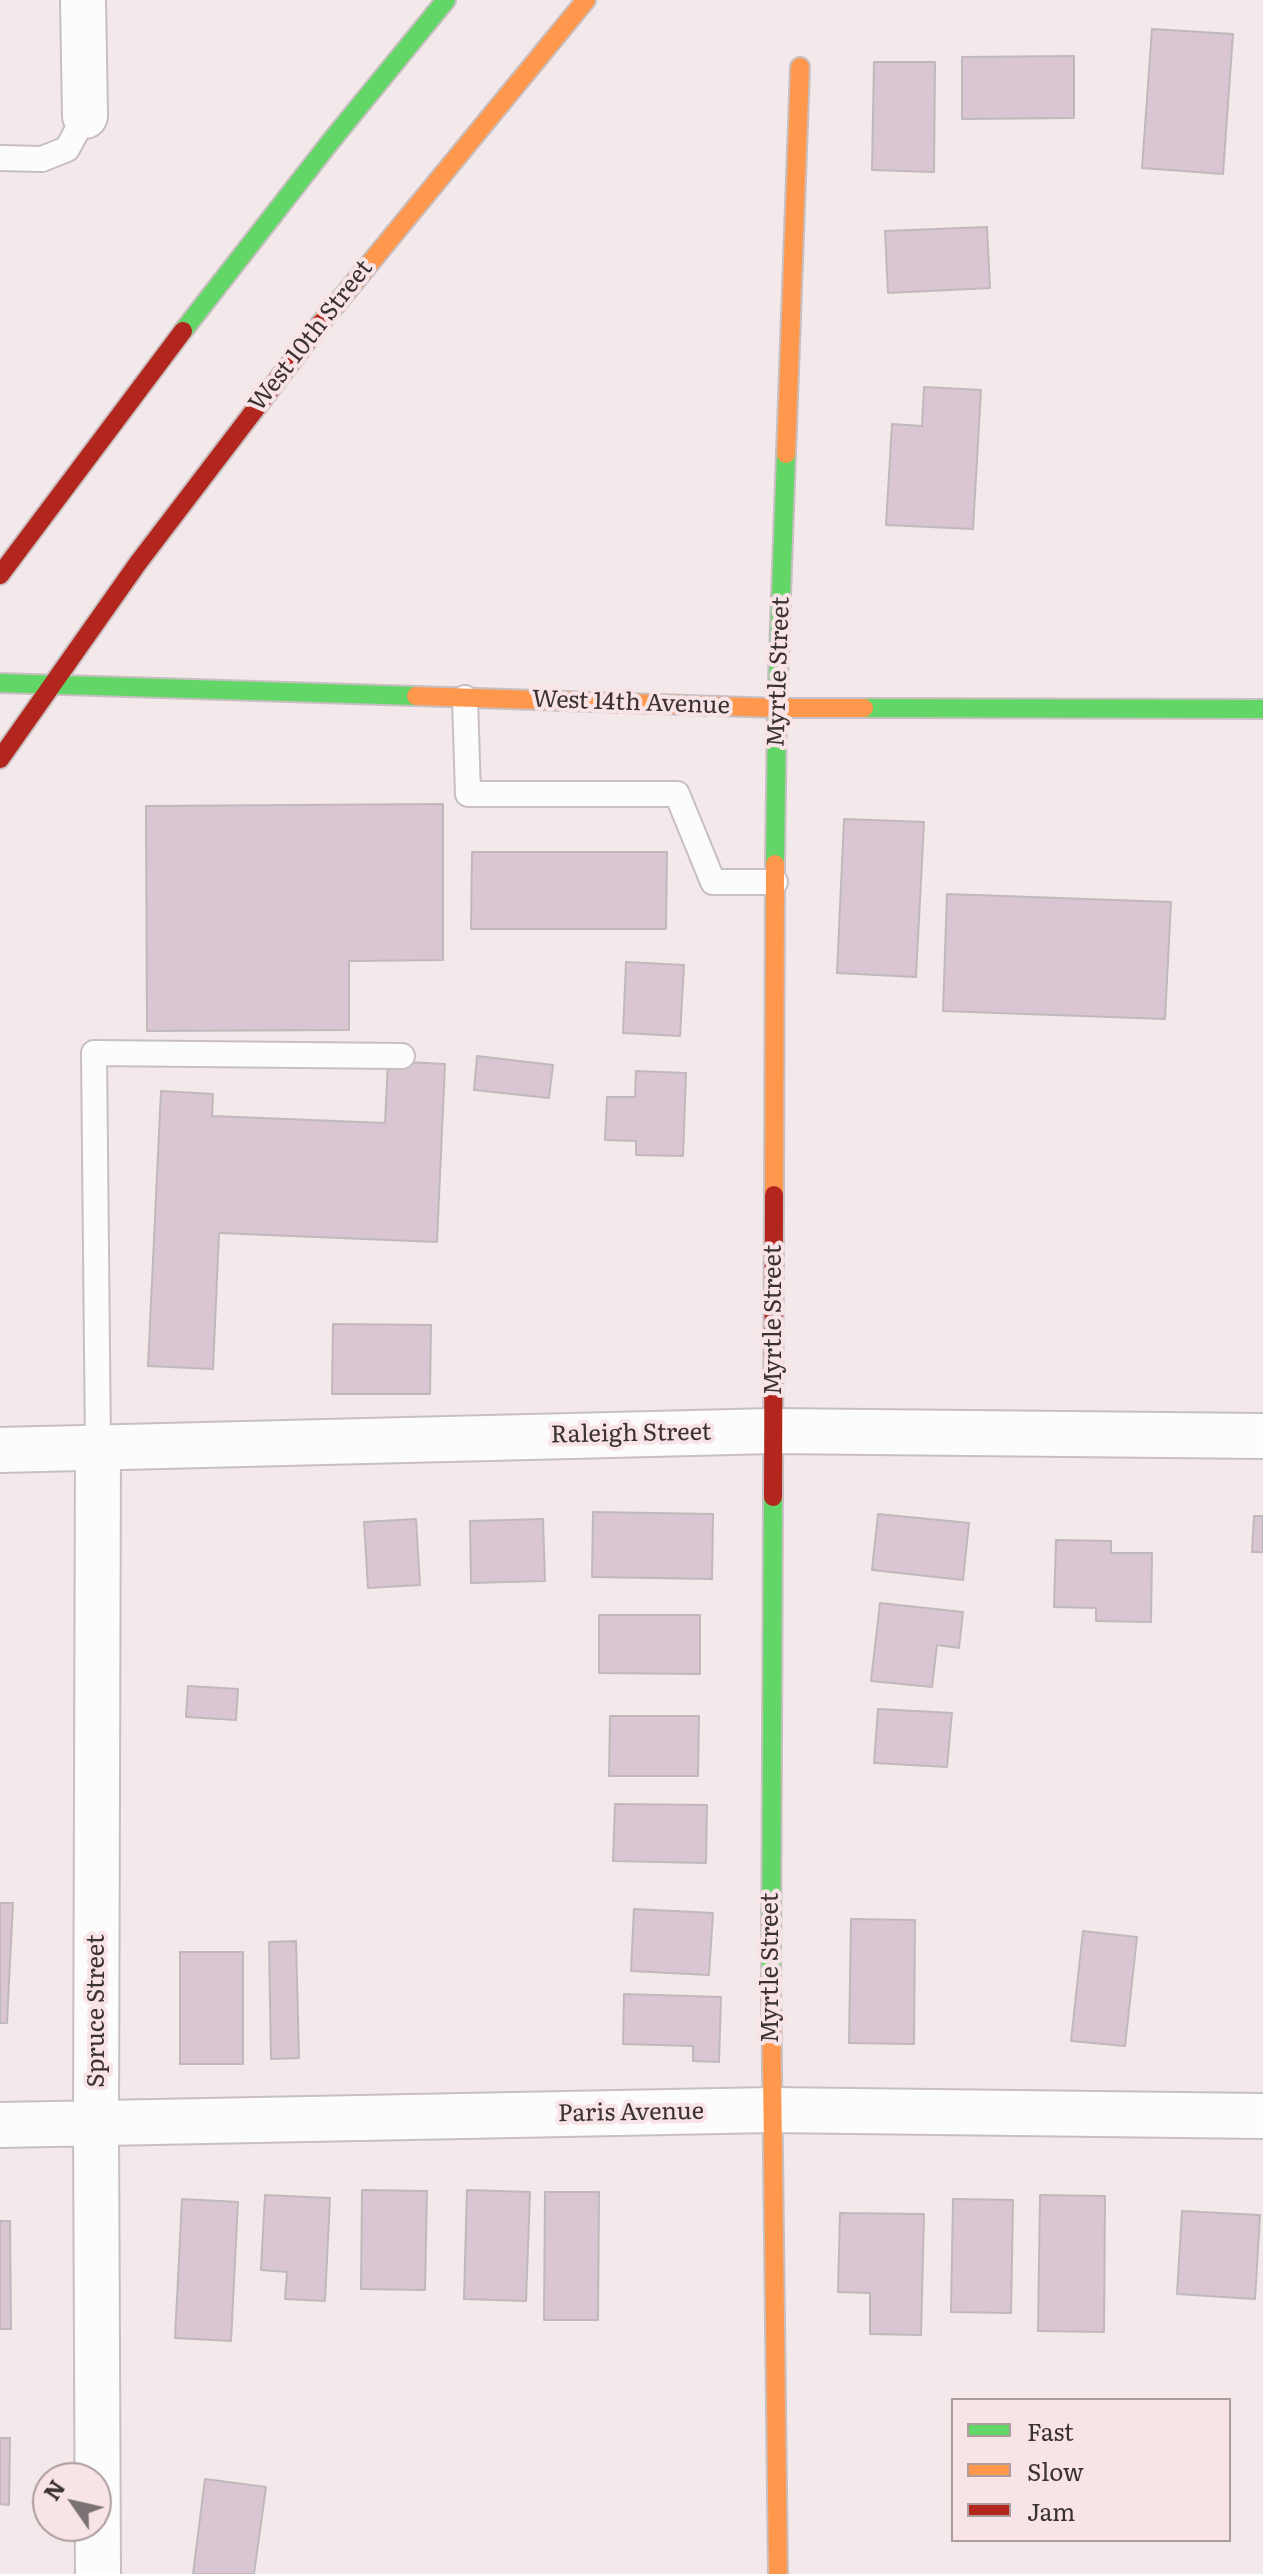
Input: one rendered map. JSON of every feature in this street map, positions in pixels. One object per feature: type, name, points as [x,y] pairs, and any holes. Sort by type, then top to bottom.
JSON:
[{"type":"main road","points":[[0,575],[101,437],[342,126],[446,0]]},
{"type":"main road","name":"West 10th Street","points":[[0,759],[51,683],[162,531],[330,310],[586,0]]},
{"type":"main road","name":"Myrtle Street","points":[[778,2574],[771,2110],[775,882],[777,708],[800,67]]},
{"type":"main road","name":"West 14th Avenue","points":[[0,683],[777,708],[1263,709]]},
{"type":"street","points":[[83,0],[85,116]]},
{"type":"street","name":"Raleigh Street","points":[[0,1450],[773,1431],[1263,1436]]},
{"type":"street","name":"Spruce Street","points":[[98,1447],[98,2574]]},
{"type":"street","name":"Paris Avenue","points":[[0,2125],[771,2110],[1263,2116]]},
{"type":"lane","points":[[0,158],[42,159],[67,149],[85,116]]},
{"type":"lane","points":[[465,698],[468,794],[677,794],[713,882],[775,882]]},
{"type":"lane","points":[[98,1447],[94,1053],[402,1056]]},
{"type":"building","points":[[1152,29],[1233,34],[1223,174],[1142,168]]},
{"type":"building","points":[[1074,56],[1074,118],[962,119],[962,57]]},
{"type":"building","points":[[874,62],[935,62],[934,172],[872,170]]},
{"type":"building","points":[[987,227],[990,288],[888,293],[885,231]]},
{"type":"building","points":[[924,387],[981,390],[973,529],[886,525],[892,424],[922,426]]},
{"type":"building","points":[[443,804],[443,960],[349,961],[349,1030],[147,1031],[146,806]]},
{"type":"building","points":[[844,819],[924,822],[916,977],[837,973]]},
{"type":"building","points":[[472,852],[667,852],[666,929],[471,929]]},
{"type":"building","points":[[947,894],[1171,902],[1165,1019],[943,1011]]},
{"type":"building","points":[[626,962],[684,965],[680,1036],[623,1033]]},
{"type":"building","points":[[477,1056],[553,1065],[549,1098],[474,1090]]},
{"type":"building","points":[[388,1061],[445,1064],[437,1242],[219,1233],[213,1369],[148,1366],[161,1091],[213,1094],[212,1116],[385,1123]]},
{"type":"building","points":[[636,1071],[686,1073],[683,1156],[636,1155],[636,1141],[605,1140],[607,1097],[635,1097]]},
{"type":"building","points":[[333,1324],[431,1325],[430,1394],[332,1394]]},
{"type":"building","points":[[593,1512],[713,1514],[712,1579],[592,1577]]},
{"type":"building","points":[[878,1514],[969,1523],[963,1580],[872,1570]]},
{"type":"building","points":[[1254,1516],[1263,1516],[1263,1552],[1252,1552]]},
{"type":"building","points":[[416,1519],[420,1585],[368,1588],[364,1522]]},
{"type":"building","points":[[543,1519],[545,1581],[471,1583],[470,1521]]},
{"type":"building","points":[[1056,1540],[1111,1541],[1111,1553],[1152,1553],[1151,1622],[1096,1621],[1096,1608],[1054,1607]]},
{"type":"building","points":[[880,1603],[963,1612],[959,1648],[937,1645],[932,1687],[871,1681]]},
{"type":"building","points":[[599,1615],[700,1615],[700,1674],[599,1673]]},
{"type":"building","points":[[188,1686],[238,1689],[236,1720],[186,1717]]},
{"type":"building","points":[[878,1709],[952,1713],[947,1767],[874,1763]]},
{"type":"building","points":[[610,1716],[699,1716],[698,1776],[609,1776]]},
{"type":"building","points":[[615,1804],[707,1805],[706,1863],[613,1861]]},
{"type":"building","points":[[0,1903],[13,1903],[7,2023],[0,2023]]},
{"type":"building","points":[[634,1909],[713,1913],[709,1975],[631,1971]]},
{"type":"building","points":[[851,1919],[915,1920],[914,2044],[849,2043]]},
{"type":"building","points":[[1083,1931],[1137,1937],[1125,2046],[1071,2041]]},
{"type":"building","points":[[296,1941],[299,2058],[271,2059],[269,1942]]},
{"type":"building","points":[[180,1952],[243,1952],[243,2064],[180,2064]]},
{"type":"building","points":[[624,1994],[721,1997],[719,2062],[693,2061],[693,2046],[623,2044]]},
{"type":"building","points":[[362,2190],[427,2191],[425,2290],[361,2289]]},
{"type":"building","points":[[467,2190],[530,2192],[526,2301],[464,2299]]},
{"type":"building","points":[[545,2192],[599,2192],[598,2320],[544,2320]]},
{"type":"building","points":[[265,2195],[330,2198],[325,2301],[285,2299],[287,2272],[261,2270]]},
{"type":"building","points":[[1040,2195],[1105,2196],[1104,2332],[1038,2331]]},
{"type":"building","points":[[182,2199],[238,2202],[231,2341],[175,2338]]},
{"type":"building","points":[[953,2199],[1013,2200],[1011,2313],[951,2312]]},
{"type":"building","points":[[1182,2211],[1260,2215],[1255,2299],[1177,2294]]},
{"type":"building","points":[[840,2213],[924,2214],[921,2335],[870,2334],[870,2293],[838,2292]]},
{"type":"building","points":[[0,2221],[10,2221],[11,2329],[0,2329]]},
{"type":"building","points":[[0,2438],[10,2438],[9,2505],[0,2504]]},
{"type":"building","points":[[205,2479],[266,2487],[254,2574],[193,2574]]},
{"type":"traffic: fast","points":[[183,331],[446,0]]},
{"type":"traffic: fast","points":[[775,864],[786,454]]},
{"type":"traffic: fast","points":[[0,683],[416,696]]},
{"type":"traffic: fast","points":[[864,708],[1263,709]]},
{"type":"traffic: fast","points":[[771,1986],[773,1497]]},
{"type":"traffic: slow","points":[[321,323],[586,0]]},
{"type":"traffic: slow","points":[[786,454],[800,67]]},
{"type":"traffic: slow","points":[[416,696],[864,708]]},
{"type":"traffic: slow","points":[[774,1195],[775,864]]},
{"type":"traffic: slow","points":[[771,1986],[778,2574]]},
{"type":"traffic: jam","points":[[0,759],[138,563],[321,323]]},
{"type":"traffic: jam","points":[[0,575],[183,331]]},
{"type":"traffic: jam","points":[[773,1497],[774,1195]]}]
